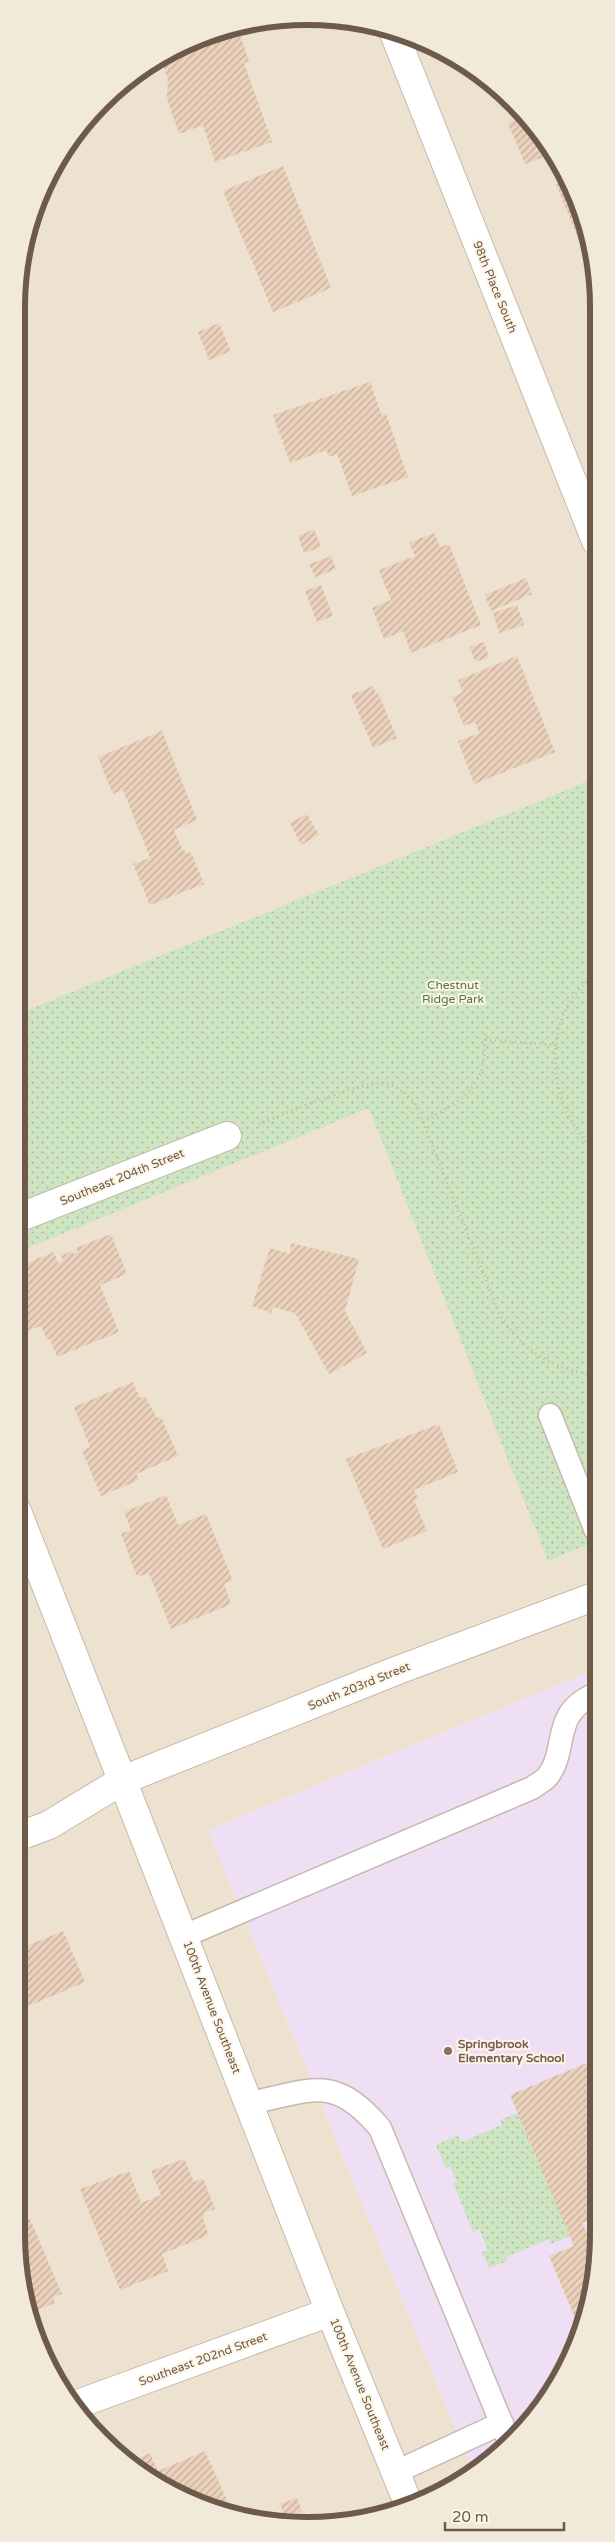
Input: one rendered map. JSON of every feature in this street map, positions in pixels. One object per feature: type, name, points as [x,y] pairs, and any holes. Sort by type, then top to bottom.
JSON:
[{"type":"street","name":"98th Place South","points":[[397,40],[590,526]]},
{"type":"street","name":"Southeast 204th Street","points":[[25,1215],[227,1136]]},
{"type":"street","name":"100th Avenue Southeast","points":[[25,1531],[330,2312],[406,2499]]},
{"type":"street","name":"South 203rd Street","points":[[25,1834],[49,1825],[123,1780],[398,1670],[590,1598]]},
{"type":"street","name":"Southeast 202nd Street","points":[[81,2403],[330,2312]]},
{"type":"lane","points":[[550,1415],[590,1516]]},
{"type":"lane","points":[[184,1936],[532,1788],[547,1778],[553,1768],[566,1720],[576,1707],[590,1698]]},
{"type":"lane","points":[[249,2103],[324,2089],[353,2100],[380,2128],[505,2431],[396,2472]]},
{"type":"path","points":[[590,980],[576,993],[556,1035],[554,1062],[559,1091],[569,1117],[590,1145]]},
{"type":"path","points":[[423,1122],[460,1100],[474,1085],[480,1072],[486,1032]]},
{"type":"path","points":[[485,1040],[556,1045]]},
{"type":"path","points":[[227,1136],[367,1084],[387,1083],[410,1095],[423,1122],[499,1313],[510,1333],[532,1352],[552,1363],[590,1375]]},
{"type":"shaded area","points":[[308,25],[344,27],[363,30],[398,40],[449,63],[494,95],[520,121],[552,166],[561,183],[575,217],[585,252],[588,271],[590,308],[590,1671],[208,1830],[470,2465],[432,2488],[398,2502],[363,2512],[308,2517],[252,2512],[217,2502],[183,2488],[166,2479],[121,2447],[83,2406],[54,2359],[40,2325],[30,2290],[25,2234],[25,308],[27,271],[30,252],[40,217],[63,166],[95,121],[136,83],[183,54],[217,40],[252,30]]},
{"type":"shaded area","name":"Springbrook Elementary School","points":[[590,1671],[590,2234],[588,2271],[585,2290],[575,2325],[552,2376],[520,2421],[494,2447],[470,2465],[208,1830]]},
{"type":"green space","name":"Chestnut Ridge Park","points":[[590,780],[590,1544],[548,1561],[369,1108],[25,1249],[25,1011]]},
{"type":"green space","points":[[519,2113],[570,2236],[551,2244],[549,2239],[506,2257],[508,2261],[489,2268],[482,2252],[488,2250],[479,2229],[473,2232],[453,2183],[457,2182],[450,2166],[446,2168],[436,2145],[458,2135],[461,2142],[502,2125],[500,2120]]},
{"type":"building","points":[[240,33],[249,61],[244,63],[272,142],[215,162],[203,125],[179,134],[167,99],[168,80],[164,67],[165,64],[183,54],[217,40]]},
{"type":"building","points":[[518,119],[545,156],[525,164],[508,123]]},
{"type":"building","points":[[283,166],[331,288],[273,312],[223,191]]},
{"type":"building","points":[[561,183],[575,217],[582,242],[580,243],[556,184]]},
{"type":"building","points":[[219,323],[231,351],[209,360],[198,332]]},
{"type":"building","points":[[370,382],[382,416],[386,414],[408,477],[352,496],[337,454],[329,457],[326,450],[290,463],[273,415]]},
{"type":"building","points":[[314,529],[321,547],[304,553],[298,536]]},
{"type":"building","points":[[434,533],[440,547],[449,544],[481,625],[411,653],[403,631],[384,639],[372,608],[391,600],[379,570],[415,556],[409,543]]},
{"type":"building","points":[[331,556],[336,569],[315,577],[309,564]]},
{"type":"building","points":[[526,578],[532,594],[491,611],[485,595]]},
{"type":"building","points":[[321,585],[333,616],[317,622],[305,591]]},
{"type":"building","points":[[517,605],[524,625],[499,633],[493,613]]},
{"type":"building","points":[[484,642],[489,657],[475,662],[470,647]]},
{"type":"building","points":[[517,656],[555,752],[474,784],[458,741],[479,733],[475,722],[464,726],[452,697],[463,692],[458,680]]},
{"type":"building","points":[[373,686],[376,694],[378,693],[397,738],[373,748],[351,695]]},
{"type":"building","points":[[162,731],[197,820],[174,830],[183,851],[185,850],[186,854],[191,852],[204,884],[150,905],[133,864],[150,858],[123,790],[113,794],[98,757]]},
{"type":"building","points":[[307,814],[319,835],[301,845],[290,823]]},
{"type":"building","points":[[111,1234],[127,1274],[100,1285],[119,1332],[57,1357],[50,1339],[47,1340],[41,1326],[28,1331],[25,1324],[25,1264],[54,1252],[58,1263],[63,1260],[61,1256],[72,1251],[73,1254],[78,1252],[76,1248]]},
{"type":"building","points":[[291,1243],[359,1259],[345,1311],[367,1353],[329,1374],[295,1313],[273,1307],[271,1313],[252,1306],[270,1248],[290,1254]]},
{"type":"building","points":[[133,1382],[140,1398],[145,1396],[157,1418],[161,1417],[178,1456],[136,1474],[139,1480],[101,1496],[82,1451],[90,1447],[74,1407]]},
{"type":"building","points":[[439,1424],[458,1472],[414,1490],[418,1498],[414,1500],[427,1531],[383,1549],[346,1459]]},
{"type":"building","points":[[166,1495],[178,1525],[206,1514],[233,1581],[224,1584],[231,1604],[171,1629],[149,1573],[137,1577],[121,1534],[131,1530],[124,1512]]},
{"type":"building","points":[[63,1931],[85,1982],[25,2008],[25,1947]]},
{"type":"building","points":[[590,2062],[590,2220],[582,2223],[590,2239],[589,2253],[585,2290],[576,2321],[549,2256],[574,2246],[510,2095]]},
{"type":"building","points":[[184,2159],[194,2182],[203,2178],[215,2209],[204,2213],[205,2216],[202,2217],[209,2235],[162,2254],[168,2271],[120,2290],[80,2189],[129,2171],[141,2203],[161,2195],[151,2171]]},
{"type":"building","points":[[30,2219],[62,2294],[53,2297],[55,2303],[36,2311],[27,2271],[25,2221]]},
{"type":"building","points":[[205,2451],[229,2506],[183,2488],[137,2459],[150,2453],[158,2471]]},
{"type":"building","points":[[297,2498],[302,2511],[285,2516],[280,2504]]},
{"type":"place","name":"Springbrook Elementary School","points":[[448,2051]]}]
